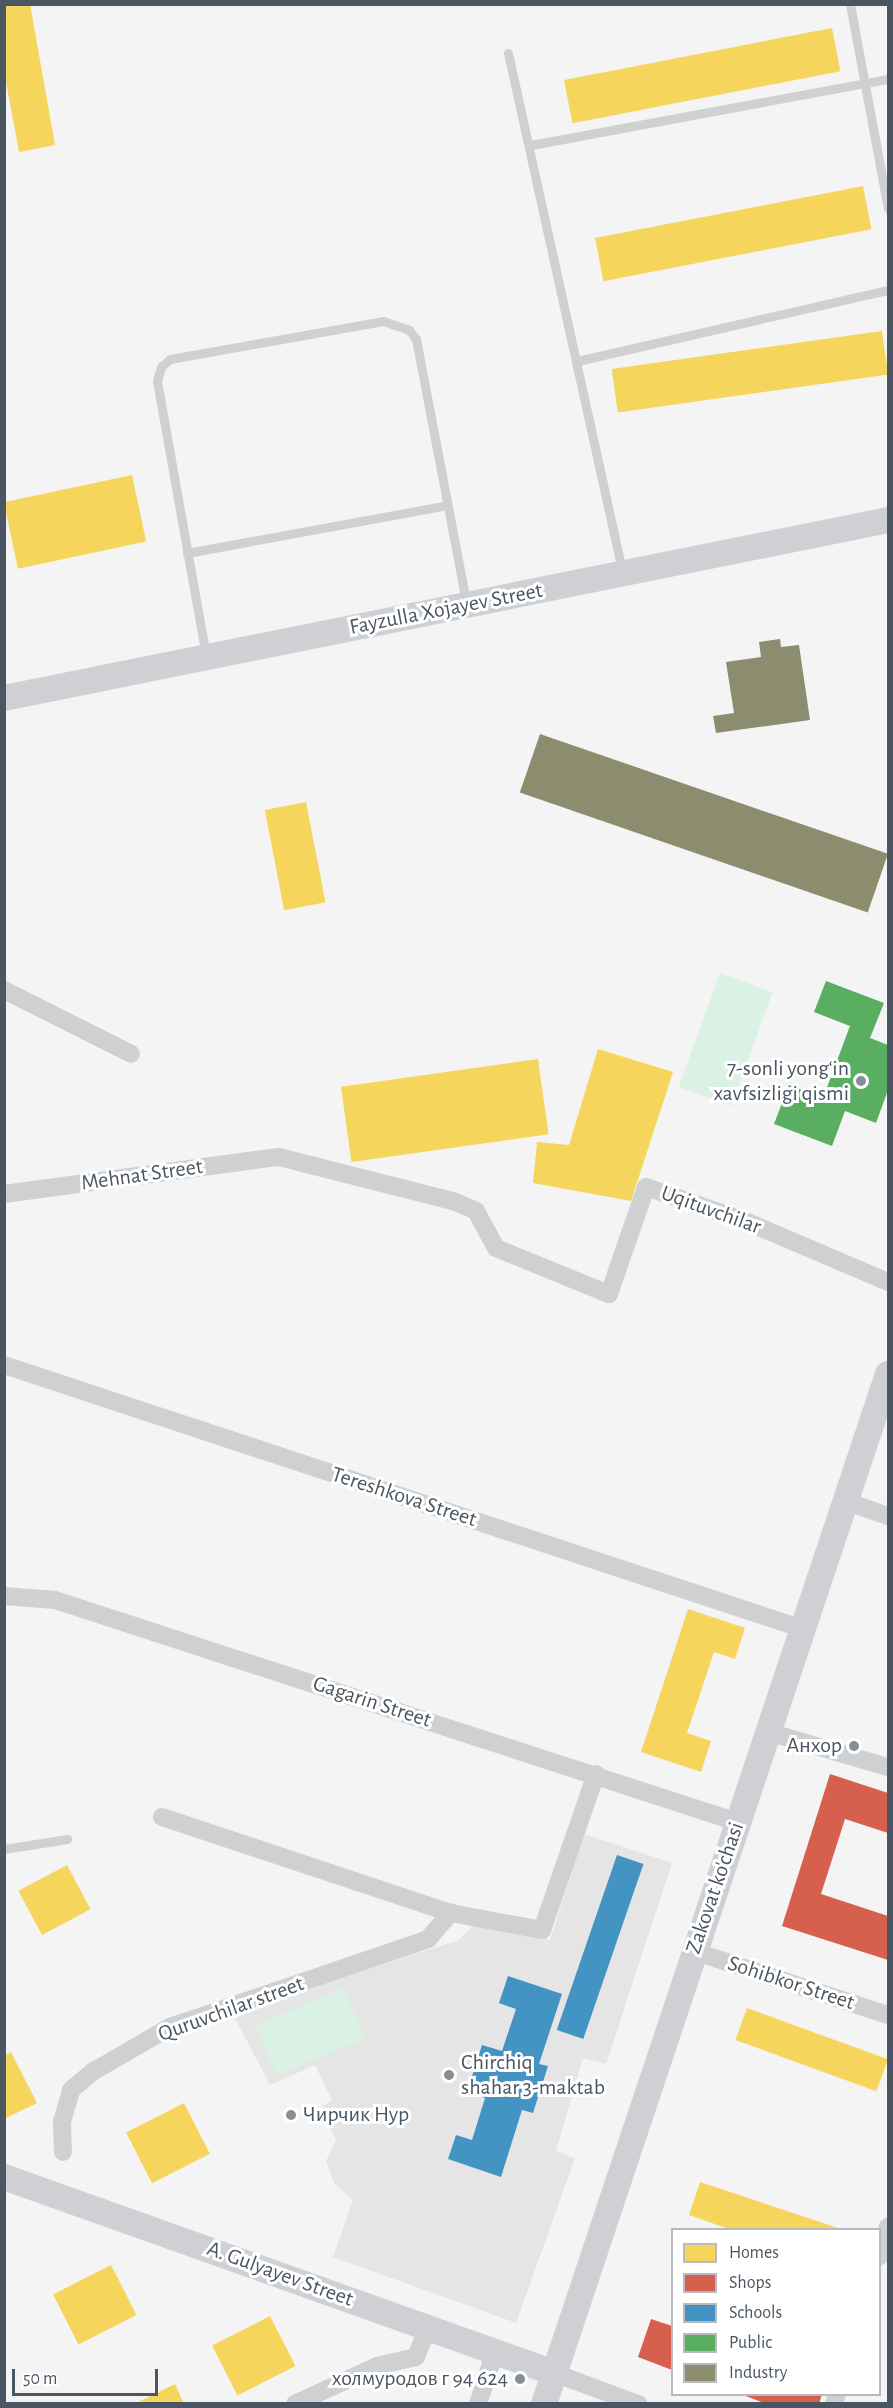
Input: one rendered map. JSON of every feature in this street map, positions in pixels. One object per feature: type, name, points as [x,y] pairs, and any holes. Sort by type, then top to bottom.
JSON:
[{"type":"main road","name":"Fayzulla Xojayev Street","points":[[4,698],[888,520]]},
{"type":"main road","name":"Zakovat ko'chasi","points":[[544,2403],[693,1951],[848,1502],[888,1374]]},
{"type":"main road","name":"A. Gulyayev Street","points":[[4,2177],[555,2373]]},
{"type":"street","points":[[4,990],[131,1054]]},
{"type":"street","name":"Mehnat Street","points":[[4,1194],[279,1157]]},
{"type":"street","name":"Uqituvchilar","points":[[279,1157],[453,1200],[476,1211],[496,1248],[609,1294],[646,1187],[745,1221],[888,1282]]},
{"type":"street","name":"Tereshkova Street","points":[[4,1365],[803,1629]]},
{"type":"street","points":[[848,1502],[888,1516]]},
{"type":"street","name":"Gagarin Street","points":[[4,1596],[55,1599],[596,1774],[737,1822]]},
{"type":"street","points":[[768,1732],[888,1767]]},
{"type":"street","points":[[162,1817],[451,1913],[542,1930],[596,1774]]},
{"type":"street","name":"Quruvchilar street","points":[[63,2152],[62,2122],[71,2090],[94,2071],[170,2027],[428,1939],[451,1913]]},
{"type":"street","name":"Sohibkor Street","points":[[693,1951],[888,2015]]},
{"type":"street","points":[[881,2250],[888,2227]]},
{"type":"street","points":[[295,2403],[376,2366],[416,2357],[428,2327]]},
{"type":"street","points":[[478,2403],[495,2350]]},
{"type":"street","points":[[555,2373],[638,2403]]},
{"type":"lane","points":[[850,4],[888,209]]},
{"type":"lane","points":[[508,53],[531,145],[622,573]]},
{"type":"lane","points":[[531,145],[866,85],[888,79]]},
{"type":"lane","points":[[577,361],[888,290]]},
{"type":"lane","points":[[206,657],[157,381],[161,367],[170,359],[383,321],[408,330],[416,339],[467,604]]},
{"type":"lane","points":[[187,554],[448,505]]},
{"type":"lane","points":[[4,1849],[68,1839]]},
{"type":"shaded area","name":"Chirchiq shahar 3-maktab","points":[[584,1834],[672,1863],[606,2064],[583,2058],[556,2151],[575,2158],[516,2323],[333,2257],[353,2200],[334,2183],[326,2161],[336,2140],[321,2107],[332,2100],[315,2065],[270,2085],[235,2018],[331,1981],[459,1940],[472,1926],[550,1940]]},
{"type":"green space","points":[[720,973],[773,992],[731,1106],[679,1087]]},
{"type":"green space","points":[[344,1988],[365,2038],[277,2075],[256,2026]]},
{"type":"building: Homes","points":[[4,4],[30,4],[55,145],[19,152],[4,71]]},
{"type":"building: Homes","points":[[832,28],[840,71],[572,123],[564,80]]},
{"type":"building: Homes","points":[[863,186],[871,229],[603,281],[595,238]]},
{"type":"building: Homes","points":[[882,331],[888,375],[618,413],[612,369]]},
{"type":"building: Homes","points":[[132,475],[146,542],[18,569],[4,502]]},
{"type":"building: Homes","points":[[306,802],[325,902],[284,910],[265,810]]},
{"type":"building: Homes","points":[[598,1049],[673,1072],[631,1201],[533,1183],[537,1142],[569,1145]]},
{"type":"building: Homes","points":[[538,1059],[549,1134],[352,1162],[341,1087]]},
{"type":"building: Homes","points":[[688,1609],[745,1628],[735,1659],[714,1652],[687,1733],[711,1741],[701,1772],[641,1752]]},
{"type":"building: Homes","points":[[67,1865],[90,1909],[42,1935],[18,1891]]},
{"type":"building: Homes","points":[[747,2008],[888,2059],[876,2091],[735,2040]]},
{"type":"building: Homes","points":[[11,2052],[37,2103],[4,2119],[4,2056]]},
{"type":"building: Homes","points":[[184,2103],[210,2154],[152,2183],[126,2133]]},
{"type":"building: Homes","points":[[700,2182],[838,2228],[726,2228],[689,2215]]},
{"type":"building: Homes","points":[[111,2265],[136,2315],[79,2344],[53,2295]]},
{"type":"building: Homes","points":[[270,2316],[295,2366],[238,2395],[212,2346]]},
{"type":"building: Homes","points":[[175,2384],[184,2404],[134,2404]]},
{"type":"building: Shops","points":[[830,1774],[888,1793],[888,1833],[845,1819],[821,1894],[888,1916],[888,1960],[782,1926]]},
{"type":"building: Shops","points":[[651,2319],[671,2326],[671,2370],[638,2357]]},
{"type":"building: Shops","points":[[746,2396],[821,2396],[819,2404],[767,2404]]},
{"type":"building: Schools","points":[[617,1855],[643,1864],[583,2039],[557,2030]]},
{"type":"building: Schools","points":[[508,1976],[562,1994],[539,2064],[548,2066],[533,2113],[522,2110],[501,2177],[448,2159],[456,2135],[472,2140],[485,2098],[467,2092],[482,2045],[502,2051],[516,2009],[499,2003]]},
{"type":"building: Public","points":[[826,981],[884,1003],[870,1038],[888,1045],[888,1090],[876,1123],[845,1111],[832,1146],[774,1124],[789,1085],[823,1098],[850,1026],[814,1012]]},
{"type":"building: Industry","points":[[780,639],[781,647],[799,645],[810,720],[716,733],[713,716],[734,713],[726,662],[761,657],[759,642]]},
{"type":"building: Industry","points":[[540,734],[888,854],[868,912],[520,793]]},
{"type":"place","name":"7-sonli yong‘in xavfsizligi qismi","points":[[861,1081]]},
{"type":"place","name":"Анхор","points":[[854,1746]]},
{"type":"place","name":"Chirchiq shahar 3-maktab","points":[[449,2075]]},
{"type":"place","name":"Чирчик Нур","points":[[291,2115]]},
{"type":"place","name":"холмуродов г 94 624","points":[[520,2379]]}]
